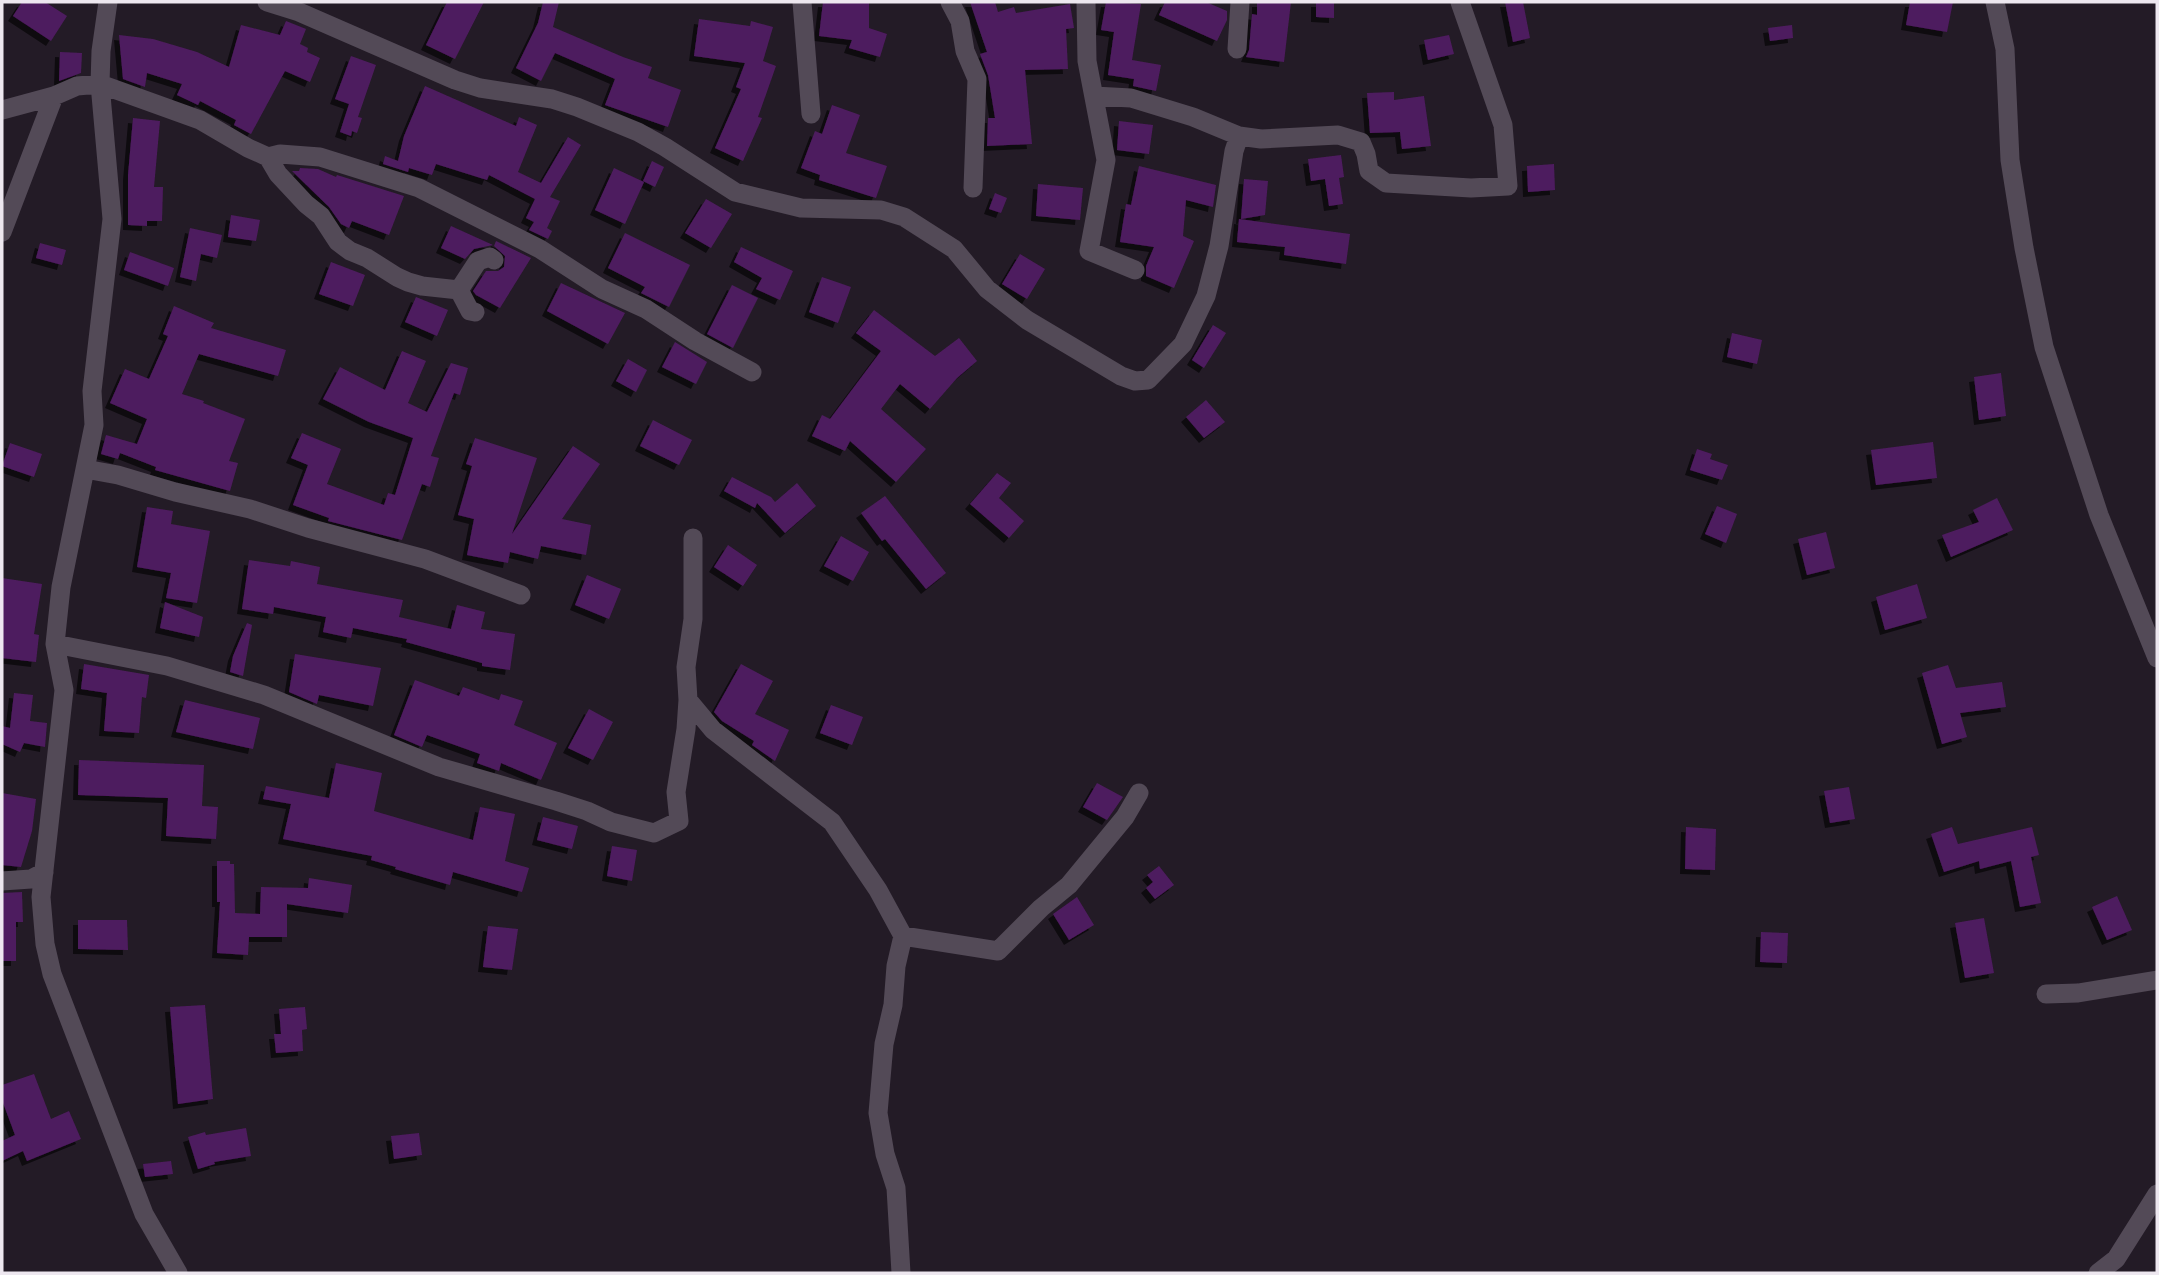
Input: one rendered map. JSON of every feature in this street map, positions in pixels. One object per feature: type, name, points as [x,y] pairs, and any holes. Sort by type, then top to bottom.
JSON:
[{"type":"street","points":[[108,2],[101,51],[100,84],[112,219],[92,391],[94,425],[61,587],[55,644],[64,690],[41,897],[45,944],[52,974],[139,1203],[178,1273]]},
{"type":"street","points":[[267,2],[299,12],[455,80],[480,88],[551,99],[577,107],[647,137],[735,192],[801,208],[881,210],[904,217],[954,249],[987,289],[1027,320],[1121,376],[1135,381],[1148,380],[1183,344],[1206,296],[1219,246],[1239,135]]},
{"type":"street","points":[[802,2],[811,114]]},
{"type":"street","points":[[950,2],[960,21],[965,51],[977,79],[973,188]]},
{"type":"street","points":[[1086,2],[1087,61],[1106,160],[1089,251],[1135,270]]},
{"type":"street","points":[[1237,48],[1240,2]]},
{"type":"street","points":[[1094,96],[1131,98],[1193,117],[1239,135],[1261,139],[1338,135],[1360,142],[1366,154],[1369,171],[1386,183],[1471,188],[1508,186],[1503,125],[1460,2]]},
{"type":"street","points":[[1994,2],[2005,49],[2010,160],[2044,347],[2099,515],[2157,658]]},
{"type":"street","points":[[2,110],[54,96],[78,86],[100,84],[200,120],[268,157],[278,174],[321,216],[338,242],[350,251],[408,282],[458,290]]},
{"type":"street","points":[[2,232],[54,96]]},
{"type":"street","points":[[268,157],[280,154],[320,157],[419,188],[529,243],[602,289],[646,309],[695,341],[752,372]]},
{"type":"street","points":[[458,290],[478,261],[490,257],[494,260]]},
{"type":"street","points":[[458,290],[470,311],[475,312]]},
{"type":"street","points":[[85,469],[250,509],[308,528],[425,559],[521,595]]},
{"type":"street","points":[[55,644],[167,666],[264,695],[439,767],[556,801],[611,822],[654,833],[679,821],[676,792],[687,729],[686,667],[693,619],[693,538]]},
{"type":"street","points":[[688,700],[713,730],[832,822],[878,890],[903,936],[896,966],[893,1005],[884,1044],[878,1113],[885,1154],[896,1188],[901,1273]]},
{"type":"street","points":[[903,936],[998,951],[1041,908],[1069,886],[1125,817],[1139,793]]},
{"type":"street","points":[[2,881],[31,879],[44,872]]},
{"type":"street","points":[[2046,994],[2078,993],[2157,980]]},
{"type":"street","points":[[2098,1273],[2116,1259],[2157,1194]]},
{"type":"building","points":[[22,2],[45,2],[67,16],[51,41],[13,16]]},
{"type":"building","points":[[447,2],[484,2],[455,59],[426,45]]},
{"type":"building","points":[[543,2],[559,2],[553,27],[652,67],[648,78],[681,90],[668,127],[605,105],[615,79],[555,53],[541,81],[516,68],[538,23]]},
{"type":"building","points":[[823,2],[869,2],[869,28],[887,34],[880,57],[849,48],[852,40],[819,36]]},
{"type":"building","points":[[970,2],[995,2],[998,12],[1014,7],[1016,13],[1070,4],[1074,28],[1066,29],[1068,69],[1025,70],[1032,144],[987,146],[988,118],[995,118],[988,75],[980,54],[987,52]]},
{"type":"building","points":[[1106,2],[1141,4],[1132,60],[1161,65],[1156,91],[1133,86],[1134,79],[1108,75],[1114,32],[1101,30]]},
{"type":"building","points":[[1165,2],[1206,2],[1227,11],[1227,20],[1217,41],[1159,15]]},
{"type":"building","points":[[1257,2],[1291,2],[1284,62],[1246,57],[1252,14],[1257,15]]},
{"type":"building","points":[[1316,2],[1334,2],[1334,18],[1316,17]]},
{"type":"building","points":[[1505,2],[1523,2],[1530,38],[1513,42]]},
{"type":"building","points":[[1910,2],[1953,2],[1947,32],[1906,25]]},
{"type":"building","points":[[699,19],[750,26],[751,21],[773,27],[763,61],[776,66],[758,117],[762,118],[743,161],[715,148],[741,89],[736,87],[745,63],[694,56]]},
{"type":"building","points":[[286,21],[306,29],[300,44],[308,48],[307,52],[320,58],[310,82],[285,71],[251,134],[234,125],[236,120],[200,101],[198,105],[177,95],[182,84],[147,73],[145,87],[123,79],[119,35],[153,39],[197,52],[229,67],[241,25],[280,35]]},
{"type":"building","points":[[1792,25],[1793,38],[1770,41],[1768,28]]},
{"type":"building","points":[[1449,35],[1454,54],[1428,60],[1424,40]]},
{"type":"building","points":[[60,52],[82,53],[81,73],[59,81]]},
{"type":"building","points":[[351,56],[376,65],[358,117],[362,118],[357,133],[352,131],[351,136],[340,132],[349,104],[335,99]]},
{"type":"building","points":[[425,86],[516,126],[519,117],[537,125],[518,172],[541,183],[568,137],[581,145],[550,197],[560,201],[547,228],[552,231],[548,239],[529,230],[534,222],[526,218],[535,199],[489,175],[487,180],[436,164],[432,175],[409,168],[408,172],[383,164],[385,156],[398,161],[404,136]]},
{"type":"building","points":[[1394,92],[1394,100],[1424,96],[1431,146],[1402,149],[1400,132],[1370,133],[1367,93]]},
{"type":"building","points":[[832,105],[860,115],[846,153],[887,166],[876,198],[819,180],[820,175],[801,168],[815,131],[822,134]]},
{"type":"building","points":[[133,118],[160,121],[154,187],[163,187],[162,221],[147,221],[147,226],[128,225],[128,175]]},
{"type":"building","points":[[1119,121],[1153,125],[1149,154],[1117,150]]},
{"type":"building","points":[[1341,155],[1344,177],[1339,178],[1343,204],[1329,206],[1325,179],[1311,181],[1308,159]]},
{"type":"building","points":[[652,161],[664,167],[655,187],[643,181]]},
{"type":"building","points":[[1554,164],[1555,190],[1528,192],[1527,166]]},
{"type":"building","points":[[1139,166],[1216,185],[1213,207],[1186,200],[1183,236],[1194,241],[1174,288],[1146,276],[1146,266],[1154,247],[1120,242],[1126,204],[1131,205]]},
{"type":"building","points":[[300,168],[318,169],[336,177],[337,175],[404,196],[389,235],[352,221],[349,228],[341,224],[329,207],[292,171],[299,171]]},
{"type":"building","points":[[614,168],[644,182],[625,224],[595,210]]},
{"type":"building","points":[[1244,179],[1268,181],[1265,215],[1241,219]]},
{"type":"building","points":[[1038,184],[1083,188],[1080,220],[1036,216]]},
{"type":"building","points":[[995,193],[1007,198],[1001,213],[989,209]]},
{"type":"building","points":[[706,199],[732,214],[711,248],[685,233]]},
{"type":"building","points":[[231,215],[260,220],[256,241],[228,237]]},
{"type":"building","points":[[1239,219],[1350,234],[1346,264],[1284,255],[1285,247],[1237,242]]},
{"type":"building","points":[[451,226],[493,245],[474,249],[465,259],[441,248]]},
{"type":"building","points":[[190,228],[222,235],[217,258],[201,254],[196,281],[180,277]]},
{"type":"building","points":[[625,233],[690,265],[669,307],[641,293],[645,287],[608,268]]},
{"type":"building","points":[[496,241],[531,258],[500,308],[473,291],[486,271],[498,271],[504,267],[505,256],[494,246]]},
{"type":"building","points":[[40,243],[66,250],[62,265],[36,258]]},
{"type":"building","points":[[741,247],[793,271],[780,300],[756,289],[762,278],[734,262]]},
{"type":"building","points":[[130,252],[174,268],[168,286],[124,270]]},
{"type":"building","points":[[1020,254],[1045,269],[1027,299],[1002,284]]},
{"type":"building","points":[[331,262],[365,275],[353,306],[319,294]]},
{"type":"building","points":[[822,277],[851,287],[838,323],[809,312]]},
{"type":"building","points":[[561,283],[625,313],[608,344],[547,311]]},
{"type":"building","points":[[732,285],[758,298],[733,348],[707,334]]},
{"type":"building","points":[[416,297],[448,310],[437,336],[405,322]]},
{"type":"building","points":[[174,306],[214,323],[211,328],[286,350],[278,376],[199,354],[182,394],[245,419],[229,461],[238,463],[230,491],[155,470],[156,467],[120,453],[118,459],[101,454],[106,435],[137,444],[147,419],[110,403],[125,369],[149,379],[168,336],[163,334]]},
{"type":"building","points":[[874,310],[935,356],[959,338],[977,361],[957,378],[930,409],[900,384],[881,409],[926,449],[896,482],[850,441],[845,451],[812,436],[822,415],[830,419],[881,351],[856,333]]},
{"type":"building","points":[[1213,325],[1226,333],[1204,368],[1192,360]]},
{"type":"building","points":[[1732,333],[1762,340],[1757,364],[1727,357]]},
{"type":"building","points":[[675,342],[707,362],[696,384],[662,367]]},
{"type":"building","points":[[402,351],[426,361],[408,403],[427,412],[451,363],[468,368],[460,395],[454,393],[431,456],[439,458],[430,487],[422,484],[402,540],[328,521],[329,518],[293,505],[308,465],[291,458],[302,433],[341,449],[327,484],[384,505],[388,493],[395,495],[413,438],[369,422],[323,399],[340,367],[385,390]]},
{"type":"building","points":[[628,359],[647,370],[636,392],[616,381]]},
{"type":"building","points":[[2001,373],[2006,416],[1979,420],[1974,377]]},
{"type":"building","points":[[1206,400],[1225,422],[1204,438],[1186,417]]},
{"type":"building","points":[[653,420],[692,440],[679,465],[640,446]]},
{"type":"building","points":[[475,438],[537,458],[512,534],[573,446],[600,464],[562,519],[591,525],[586,555],[541,546],[538,559],[510,552],[508,563],[467,555],[474,519],[458,515],[472,466],[466,464]]},
{"type":"building","points":[[1933,442],[1937,478],[1876,485],[1871,450]]},
{"type":"building","points":[[10,443],[42,454],[34,477],[2,466]]},
{"type":"building","points":[[1697,449],[1712,454],[1710,459],[1728,465],[1722,480],[1690,470]]},
{"type":"building","points":[[997,473],[1011,483],[999,498],[1024,521],[1009,538],[970,504]]},
{"type":"building","points":[[732,477],[771,497],[775,502],[797,483],[816,506],[785,533],[757,503],[755,508],[724,491]]},
{"type":"building","points":[[885,496],[946,573],[926,589],[885,539],[882,541],[861,513]]},
{"type":"building","points":[[1997,498],[2013,530],[1951,557],[1942,535],[1979,522],[1973,510]]},
{"type":"building","points":[[1717,506],[1737,514],[1726,543],[1705,534]]},
{"type":"building","points":[[147,507],[173,511],[171,524],[210,531],[197,603],[166,598],[171,573],[137,567]]},
{"type":"building","points":[[1826,532],[1835,568],[1807,575],[1798,539]]},
{"type":"building","points":[[841,536],[869,552],[853,581],[824,566]]},
{"type":"building","points":[[728,545],[757,565],[743,586],[714,567]]},
{"type":"building","points":[[249,560],[290,566],[291,561],[320,567],[317,584],[403,600],[399,617],[451,629],[457,605],[485,612],[481,629],[515,634],[510,670],[482,666],[482,663],[406,642],[407,639],[353,628],[351,638],[323,632],[326,617],[274,607],[273,614],[242,609]]},
{"type":"building","points":[[587,575],[621,589],[609,619],[575,605]]},
{"type":"building","points":[[2,578],[42,584],[34,634],[39,635],[36,662],[2,658]]},
{"type":"building","points":[[1917,584],[1927,618],[1885,630],[1876,597]]},
{"type":"building","points":[[165,602],[203,617],[199,637],[160,628]]},
{"type":"building","points":[[247,623],[252,625],[243,676],[230,672],[233,656]]},
{"type":"building","points":[[295,654],[381,668],[373,706],[319,695],[317,704],[289,692]]},
{"type":"building","points":[[84,664],[149,675],[146,698],[142,697],[139,733],[104,731],[107,693],[81,689]]},
{"type":"building","points":[[741,664],[773,681],[755,714],[789,730],[775,761],[752,745],[754,741],[722,721],[714,712]]},
{"type":"building","points":[[1948,665],[1956,688],[2002,682],[2006,707],[1960,713],[1967,737],[1942,744],[1922,673]]},
{"type":"building","points":[[415,680],[459,696],[463,687],[499,700],[501,694],[523,701],[514,725],[557,743],[541,780],[501,763],[499,771],[477,763],[480,754],[427,735],[422,747],[394,735]]},
{"type":"building","points":[[14,693],[33,695],[30,721],[47,723],[45,747],[24,743],[20,752],[2,744],[2,726],[10,728]]},
{"type":"building","points":[[185,700],[260,718],[253,749],[176,732]]},
{"type":"building","points":[[831,705],[863,717],[852,745],[820,733]]},
{"type":"building","points":[[589,709],[613,722],[593,760],[568,748]]},
{"type":"building","points":[[79,760],[204,765],[202,806],[218,807],[216,839],[166,836],[168,798],[78,795]]},
{"type":"building","points":[[336,763],[382,773],[374,811],[473,840],[480,807],[515,814],[505,861],[529,868],[522,892],[453,872],[450,885],[395,869],[396,867],[371,860],[372,856],[283,839],[291,804],[263,799],[266,786],[329,798]]},
{"type":"building","points":[[1097,783],[1123,797],[1107,820],[1083,807]]},
{"type":"building","points":[[1849,787],[1855,819],[1830,823],[1824,791]]},
{"type":"building","points":[[2,793],[36,799],[32,831],[21,867],[2,865]]},
{"type":"building","points":[[543,817],[578,826],[572,849],[537,840]]},
{"type":"building","points":[[1686,827],[1716,829],[1715,870],[1685,869]]},
{"type":"building","points":[[1952,827],[1958,844],[2032,827],[2039,855],[2031,857],[2041,903],[2020,907],[2011,861],[1980,869],[1979,861],[1944,872],[1931,834]]},
{"type":"building","points":[[612,846],[637,850],[632,881],[607,876]]},
{"type":"building","points":[[217,861],[230,861],[230,864],[234,864],[235,913],[260,914],[261,887],[308,888],[309,878],[352,885],[348,913],[287,904],[287,937],[249,937],[248,955],[217,953],[220,902],[217,902]]},
{"type":"building","points":[[1159,866],[1174,885],[1155,899],[1146,888],[1153,882],[1147,875]]},
{"type":"building","points":[[22,892],[23,922],[16,922],[16,961],[2,961],[2,893]]},
{"type":"building","points":[[2117,896],[2132,930],[2107,940],[2092,907]]},
{"type":"building","points":[[1077,897],[1094,925],[1069,940],[1053,914]]},
{"type":"building","points":[[1984,918],[1994,973],[1965,978],[1955,923]]},
{"type":"building","points":[[78,920],[127,920],[128,950],[78,949]]},
{"type":"building","points":[[488,926],[518,929],[512,970],[483,967]]},
{"type":"building","points":[[1761,932],[1788,933],[1787,963],[1760,962]]},
{"type":"building","points":[[205,1005],[213,1099],[178,1104],[170,1007]]},
{"type":"building","points":[[305,1007],[307,1029],[302,1030],[303,1051],[276,1053],[274,1034],[281,1034],[279,1009]]},
{"type":"building","points":[[34,1074],[51,1119],[69,1111],[81,1139],[27,1161],[23,1151],[2,1161],[2,1141],[15,1135],[2,1100],[2,1085]]},
{"type":"building","points":[[246,1128],[251,1156],[214,1162],[215,1164],[198,1169],[188,1137],[205,1132],[206,1135]]},
{"type":"building","points":[[419,1133],[422,1155],[394,1159],[391,1136]]},
{"type":"building","points":[[171,1161],[173,1174],[145,1177],[143,1164]]}]
